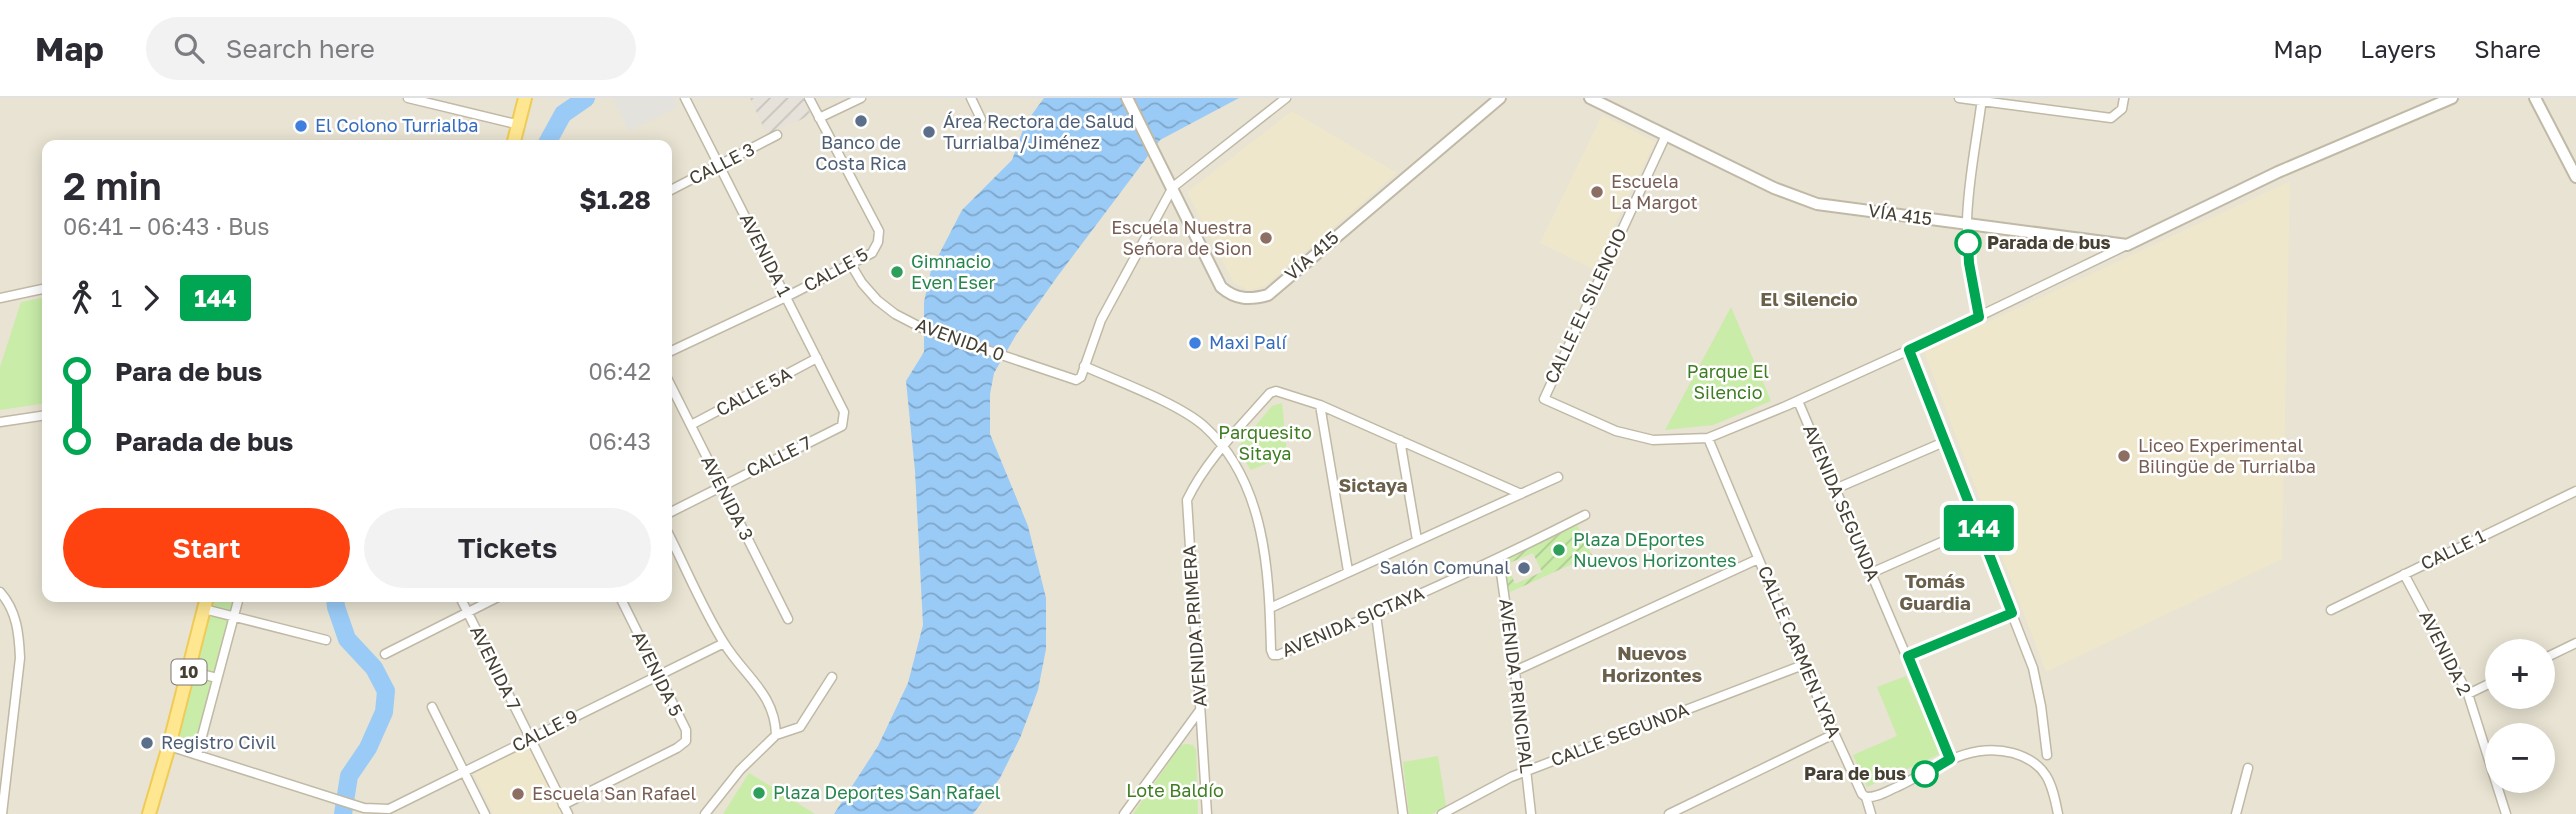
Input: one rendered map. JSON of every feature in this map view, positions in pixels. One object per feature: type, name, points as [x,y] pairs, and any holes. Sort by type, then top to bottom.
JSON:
[{"type":"main road","points":[[515,140],[525,98]]},
{"type":"main road","name":"10","points":[[149,814],[206,603]]},
{"type":"street","points":[[408,98],[520,125]]},
{"type":"street","name":"AVENIDA 1","points":[[685,98],[844,412]]},
{"type":"street","points":[[809,98],[819,118],[862,98]]},
{"type":"street","points":[[971,98],[981,119]]},
{"type":"street","name":"VÍA 415","points":[[1127,98],[1221,287],[1230,295],[1255,299],[1268,295],[1500,98]]},
{"type":"street","points":[[1084,366],[1101,320],[1173,187],[1286,98]]},
{"type":"street","name":"VÍA 415","points":[[1590,98],[1774,188],[1818,204],[2127,245]]},
{"type":"street","points":[[1959,98],[2111,118],[2122,109],[2124,98]]},
{"type":"street","points":[[2127,245],[2278,172],[2452,98]]},
{"type":"street","points":[[2535,98],[2576,177]]},
{"type":"street","points":[[1979,317],[1969,263],[1966,223],[1982,100]]},
{"type":"street","name":"CALLE 5","points":[[672,351],[872,253],[878,242],[879,231],[819,118]]},
{"type":"street","name":"CALLE 3","points":[[672,190],[777,135]]},
{"type":"street","name":"CALLE EL SILENCIO","points":[[1666,135],[1544,399],[1616,431],[1653,440],[1708,438],[1909,350],[2127,245]]},
{"type":"street","name":"AVENIDA 0","points":[[850,263],[862,283],[886,307],[924,329],[1076,380],[1081,377],[1084,366]]},
{"type":"street","points":[[0,298],[42,289]]},
{"type":"street","points":[[1909,350],[2033,668],[2047,755]]},
{"type":"street","name":"CALLE 5A","points":[[691,425],[817,358]]},
{"type":"street","name":"AVENIDA SICTAYA","points":[[1084,366],[1180,410],[1203,426],[1240,472],[1260,526],[1267,569],[1270,650],[1273,655],[1376,615],[1499,559],[1585,514]]},
{"type":"street","name":"AVENIDA 3","points":[[672,387],[788,619]]},
{"type":"street","points":[[1222,448],[1270,393],[1283,393],[1320,405],[1521,494]]},
{"type":"street","name":"AVENIDA SEGUNDA","points":[[1797,401],[1950,759]]},
{"type":"street","points":[[1320,405],[1348,571]]},
{"type":"street","name":"CALLE 7","points":[[672,511],[842,426],[844,412]]},
{"type":"street","points":[[0,422],[42,416]]},
{"type":"street","name":"CALLE CARMEN LYRA","points":[[1708,438],[1858,790],[1866,797]]},
{"type":"street","points":[[1400,440],[1417,540]]},
{"type":"street","points":[[1835,489],[1944,442]]},
{"type":"street","name":"AVENIDA PRIMERA","points":[[1207,814],[1187,500],[1222,448]]},
{"type":"street","points":[[1270,608],[1558,477]]},
{"type":"street","name":"CALLE 1","points":[[2331,610],[2576,491]]},
{"type":"street","points":[[1871,573],[1978,526]]},
{"type":"street","points":[[672,541],[724,643],[769,703],[775,716],[776,735]]},
{"type":"street","name":"AVENIDA PRINCIPAL","points":[[1499,559],[1516,671],[1531,814]]},
{"type":"street","points":[[1516,671],[1758,559]]},
{"type":"street","name":"AVENIDA 2","points":[[2403,574],[2468,694],[2506,814]]},
{"type":"street","points":[[0,592],[10,603],[19,632],[20,658],[2,814]]},
{"type":"street","points":[[169,746],[197,755],[238,602]]},
{"type":"street","name":"AVENIDA 7","points":[[463,602],[568,814]]},
{"type":"street","points":[[385,654],[488,602]]},
{"type":"street","name":"AVENIDA 5","points":[[563,805],[677,748],[685,741],[686,730],[622,602]]},
{"type":"street","points":[[206,603],[234,617],[326,640]]},
{"type":"street","points":[[1908,656],[2012,613]]},
{"type":"street","points":[[1376,615],[1404,814]]},
{"type":"street","name":"CALLE 9","points":[[197,755],[364,808],[388,809],[724,643]]},
{"type":"street","points":[[2555,653],[2576,643]]},
{"type":"street","name":"CALLE SEGUNDA","points":[[1442,814],[1528,771],[1803,665]]},
{"type":"street","points":[[189,671],[218,678]]},
{"type":"street","points":[[705,814],[740,770],[776,735],[800,726],[832,677]]},
{"type":"street","points":[[2468,694],[2485,686]]},
{"type":"street","points":[[432,707],[485,814]]},
{"type":"street","points":[[1124,814],[1200,710]]},
{"type":"street","points":[[1670,814],[1834,734]]},
{"type":"street","points":[[1871,814],[1866,797],[1878,795],[1925,774],[1950,759],[1968,752],[1988,749],[2025,757],[2046,774],[2053,786],[2058,814]]},
{"type":"street","points":[[2236,814],[2248,768]]},
{"type":"shaded area","points":[[0,98],[2576,98],[2576,814],[0,814]]},
{"type":"shaded area","points":[[673,98],[677,107],[629,131],[614,100]]},
{"type":"shaded area","points":[[750,98],[803,98],[811,115],[767,135]]},
{"type":"shaded area","name":"Escuela Nuestra Señora de Sion","points":[[1292,111],[1397,173],[1265,286],[1249,290],[1234,283],[1187,192]]},
{"type":"shaded area","name":"Escuela La Margot","points":[[1602,115],[1655,142],[1593,269],[1540,243]]},
{"type":"shaded area","name":"Liceo Experimental Bilingüe de Turrialba","points":[[2290,181],[2282,559],[2046,672],[1924,352]]},
{"type":"shaded area","name":"Escuela San Rafael","points":[[530,744],[563,814],[493,814],[474,774]]},
{"type":"green space","points":[[42,298],[42,404],[0,410],[0,367],[21,302]]},
{"type":"green space","name":"Parque El Silencio","points":[[1731,307],[1771,401],[1713,425],[1665,430]]},
{"type":"green space","name":"Parquesito Sitaya","points":[[1282,403],[1287,455],[1251,470],[1237,448],[1272,406]]},
{"type":"green space","points":[[1576,523],[1592,555],[1508,593],[1502,560]],"holes":[[[1533,553],[1542,572],[1515,584],[1507,564]]]},
{"type":"green space","points":[[210,602],[234,602],[196,747],[174,741]]},
{"type":"green space","points":[[1906,676],[1940,754],[1867,787],[1853,755],[1897,736],[1877,687]]},
{"type":"green space","name":"Lote Baldío","points":[[1181,745],[1193,745],[1196,750],[1198,814],[1133,814]]},
{"type":"green space","points":[[1438,756],[1446,806],[1432,814],[1409,814],[1403,762]]},
{"type":"green space","name":"Plaza Deportes San Rafael","points":[[749,773],[815,814],[723,814]]},
{"type":"water","points":[[1044,98],[1239,98],[1160,140],[1057,277],[1016,335],[994,373],[990,394],[990,434],[1028,526],[1046,598],[1046,649],[1038,690],[1020,738],[1000,778],[973,814],[834,814],[878,746],[908,683],[923,625],[915,471],[906,381],[924,352],[924,302],[931,270],[962,210],[1012,160],[1025,124]]},
{"type":"waterway","points":[[549,140],[563,114],[586,98]]},
{"type":"waterway","points":[[336,602],[347,639],[374,668],[386,691],[384,712],[368,748],[349,776],[343,814]]},
{"type":"bus line","name":"144","points":[[1925,774],[1950,759],[1908,656],[2012,613],[1909,350],[1979,317],[1968,243]]},
{"type":"place","name":"Banco de Costa Rica","points":[[861,121]]},
{"type":"place","name":"El Colono Turrialba","points":[[301,126]]},
{"type":"place","name":"Área Rectora de Salud Turrialba/Jiménez","points":[[929,132]]},
{"type":"place","name":"Escuela La Margot","points":[[1597,192]]},
{"type":"place","name":"Escuela Nuestra Señora de Sion","points":[[1266,238]]},
{"type":"place","name":"Parada de bus","points":[[1968,243]]},
{"type":"place","name":"Gimnacio Even Eser","points":[[897,272]]},
{"type":"place","name":"Maxi Palí","points":[[1195,343]]},
{"type":"place","name":"Liceo Experimental Bilingüe de Turrialba","points":[[2124,456]]},
{"type":"place","name":"Plaza DEportes Nuevos Horizontes","points":[[1559,550]]},
{"type":"place","name":"Salón Comunal","points":[[1524,568]]},
{"type":"place","name":"Registro Civil","points":[[147,743]]},
{"type":"place","name":"Para de bus","points":[[1925,774]]},
{"type":"place","name":"Plaza Deportes San Rafael","points":[[759,793]]},
{"type":"place","name":"Escuela San Rafael","points":[[518,794]]},
{"type":"district","name":"El Silencio","points":[[1809,299]]},
{"type":"district","name":"Sictaya","points":[[1373,485]]},
{"type":"district","name":"Tomás Guardia","points":[[1935,592]]},
{"type":"district","name":"Nuevos Horizontes","points":[[1652,664]]}]
